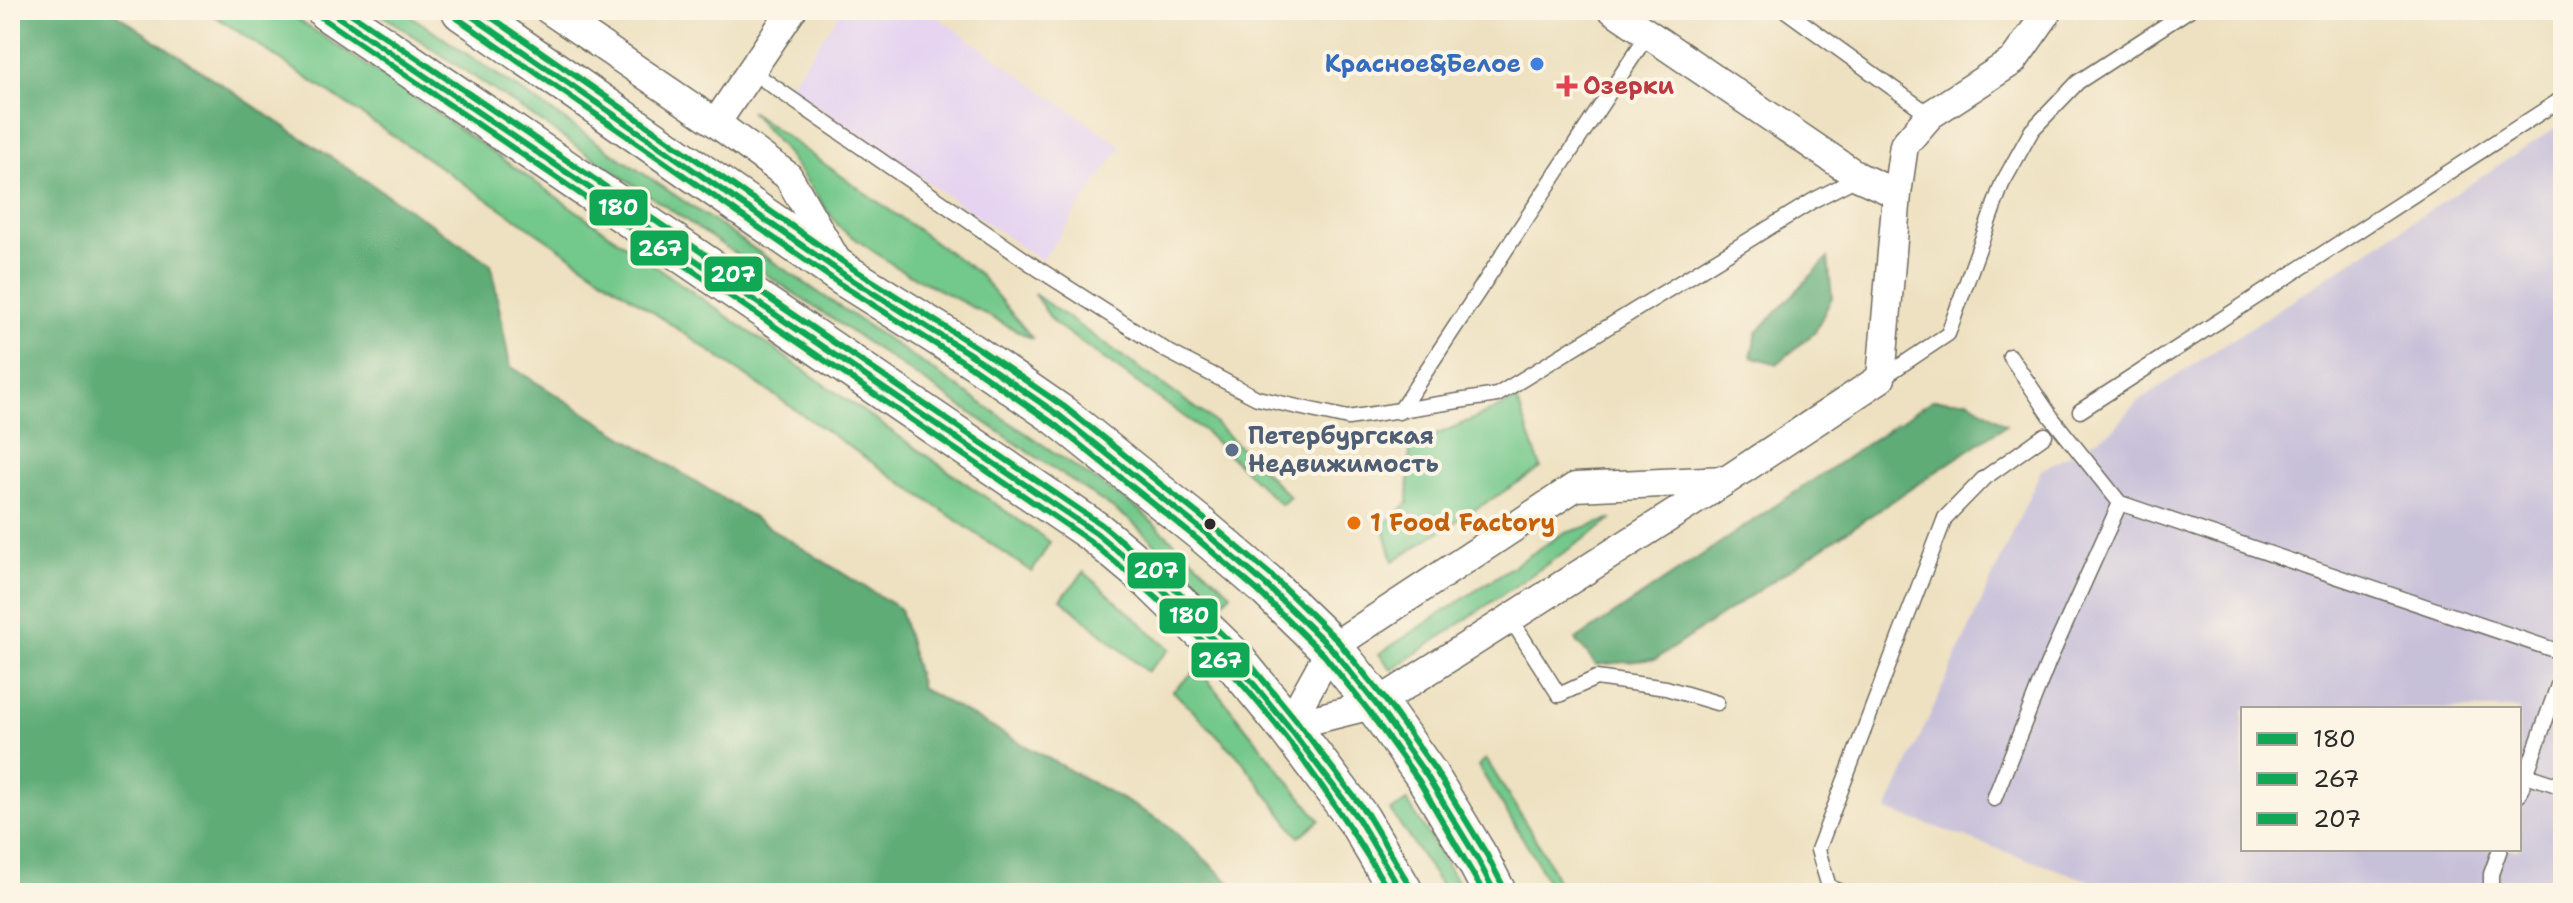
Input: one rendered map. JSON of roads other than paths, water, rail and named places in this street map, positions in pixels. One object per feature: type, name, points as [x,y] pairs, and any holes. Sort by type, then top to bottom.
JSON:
[{"type":"main road","points":[[328,10],[1096,533],[1151,579],[1233,659],[1359,820],[1402,893]]},
{"type":"main road","points":[[463,10],[846,276],[973,356],[1060,416],[1202,530],[1265,584],[1331,648],[1427,776],[1495,893]]},
{"type":"street","points":[[549,10],[716,123],[788,176],[846,276]]},
{"type":"street","points":[[716,123],[792,10]]},
{"type":"street","points":[[1613,10],[1859,177],[1897,194]]},
{"type":"street","points":[[1288,726],[1376,704],[1881,378],[1904,145],[1930,115],[2013,61],[2049,10]]},
{"type":"street","points":[[1288,726],[1331,648],[1575,487],[1727,480]]},
{"type":"lane","points":[[1785,10],[1930,115]]},
{"type":"lane","points":[[1881,378],[1948,334],[2002,184],[2032,130],[2078,82],[2189,10]]},
{"type":"lane","points":[[1399,412],[1648,34]]},
{"type":"lane","points":[[751,71],[1037,268],[1167,351],[1257,398],[1348,418],[1497,395],[1814,200],[1859,177]]},
{"type":"lane","points":[[2080,411],[2563,98]]},
{"type":"lane","points":[[2010,356],[2052,418],[2120,503],[2563,653]]},
{"type":"lane","points":[[1845,893],[1829,887],[1818,850],[1945,518],[1983,479],[2045,435]]},
{"type":"lane","points":[[1994,799],[2048,663],[2120,503]]},
{"type":"lane","points":[[1510,618],[1559,695],[1596,678],[1666,688],[1717,703]]},
{"type":"lane","points":[[2521,789],[2563,671]]},
{"type":"lane","points":[[2526,775],[2563,787]]},
{"type":"lane","points":[[2491,893],[2491,874],[2499,851]]},
{"type":"place","name":"Красное&Белое","points":[[1537,64]]},
{"type":"place","name":"Озерки","points":[[1567,86]]},
{"type":"place","name":"Петербургская Недвижимость","points":[[1232,450]]},
{"type":"place","name":"1 Food Factory","points":[[1354,523]]}]
